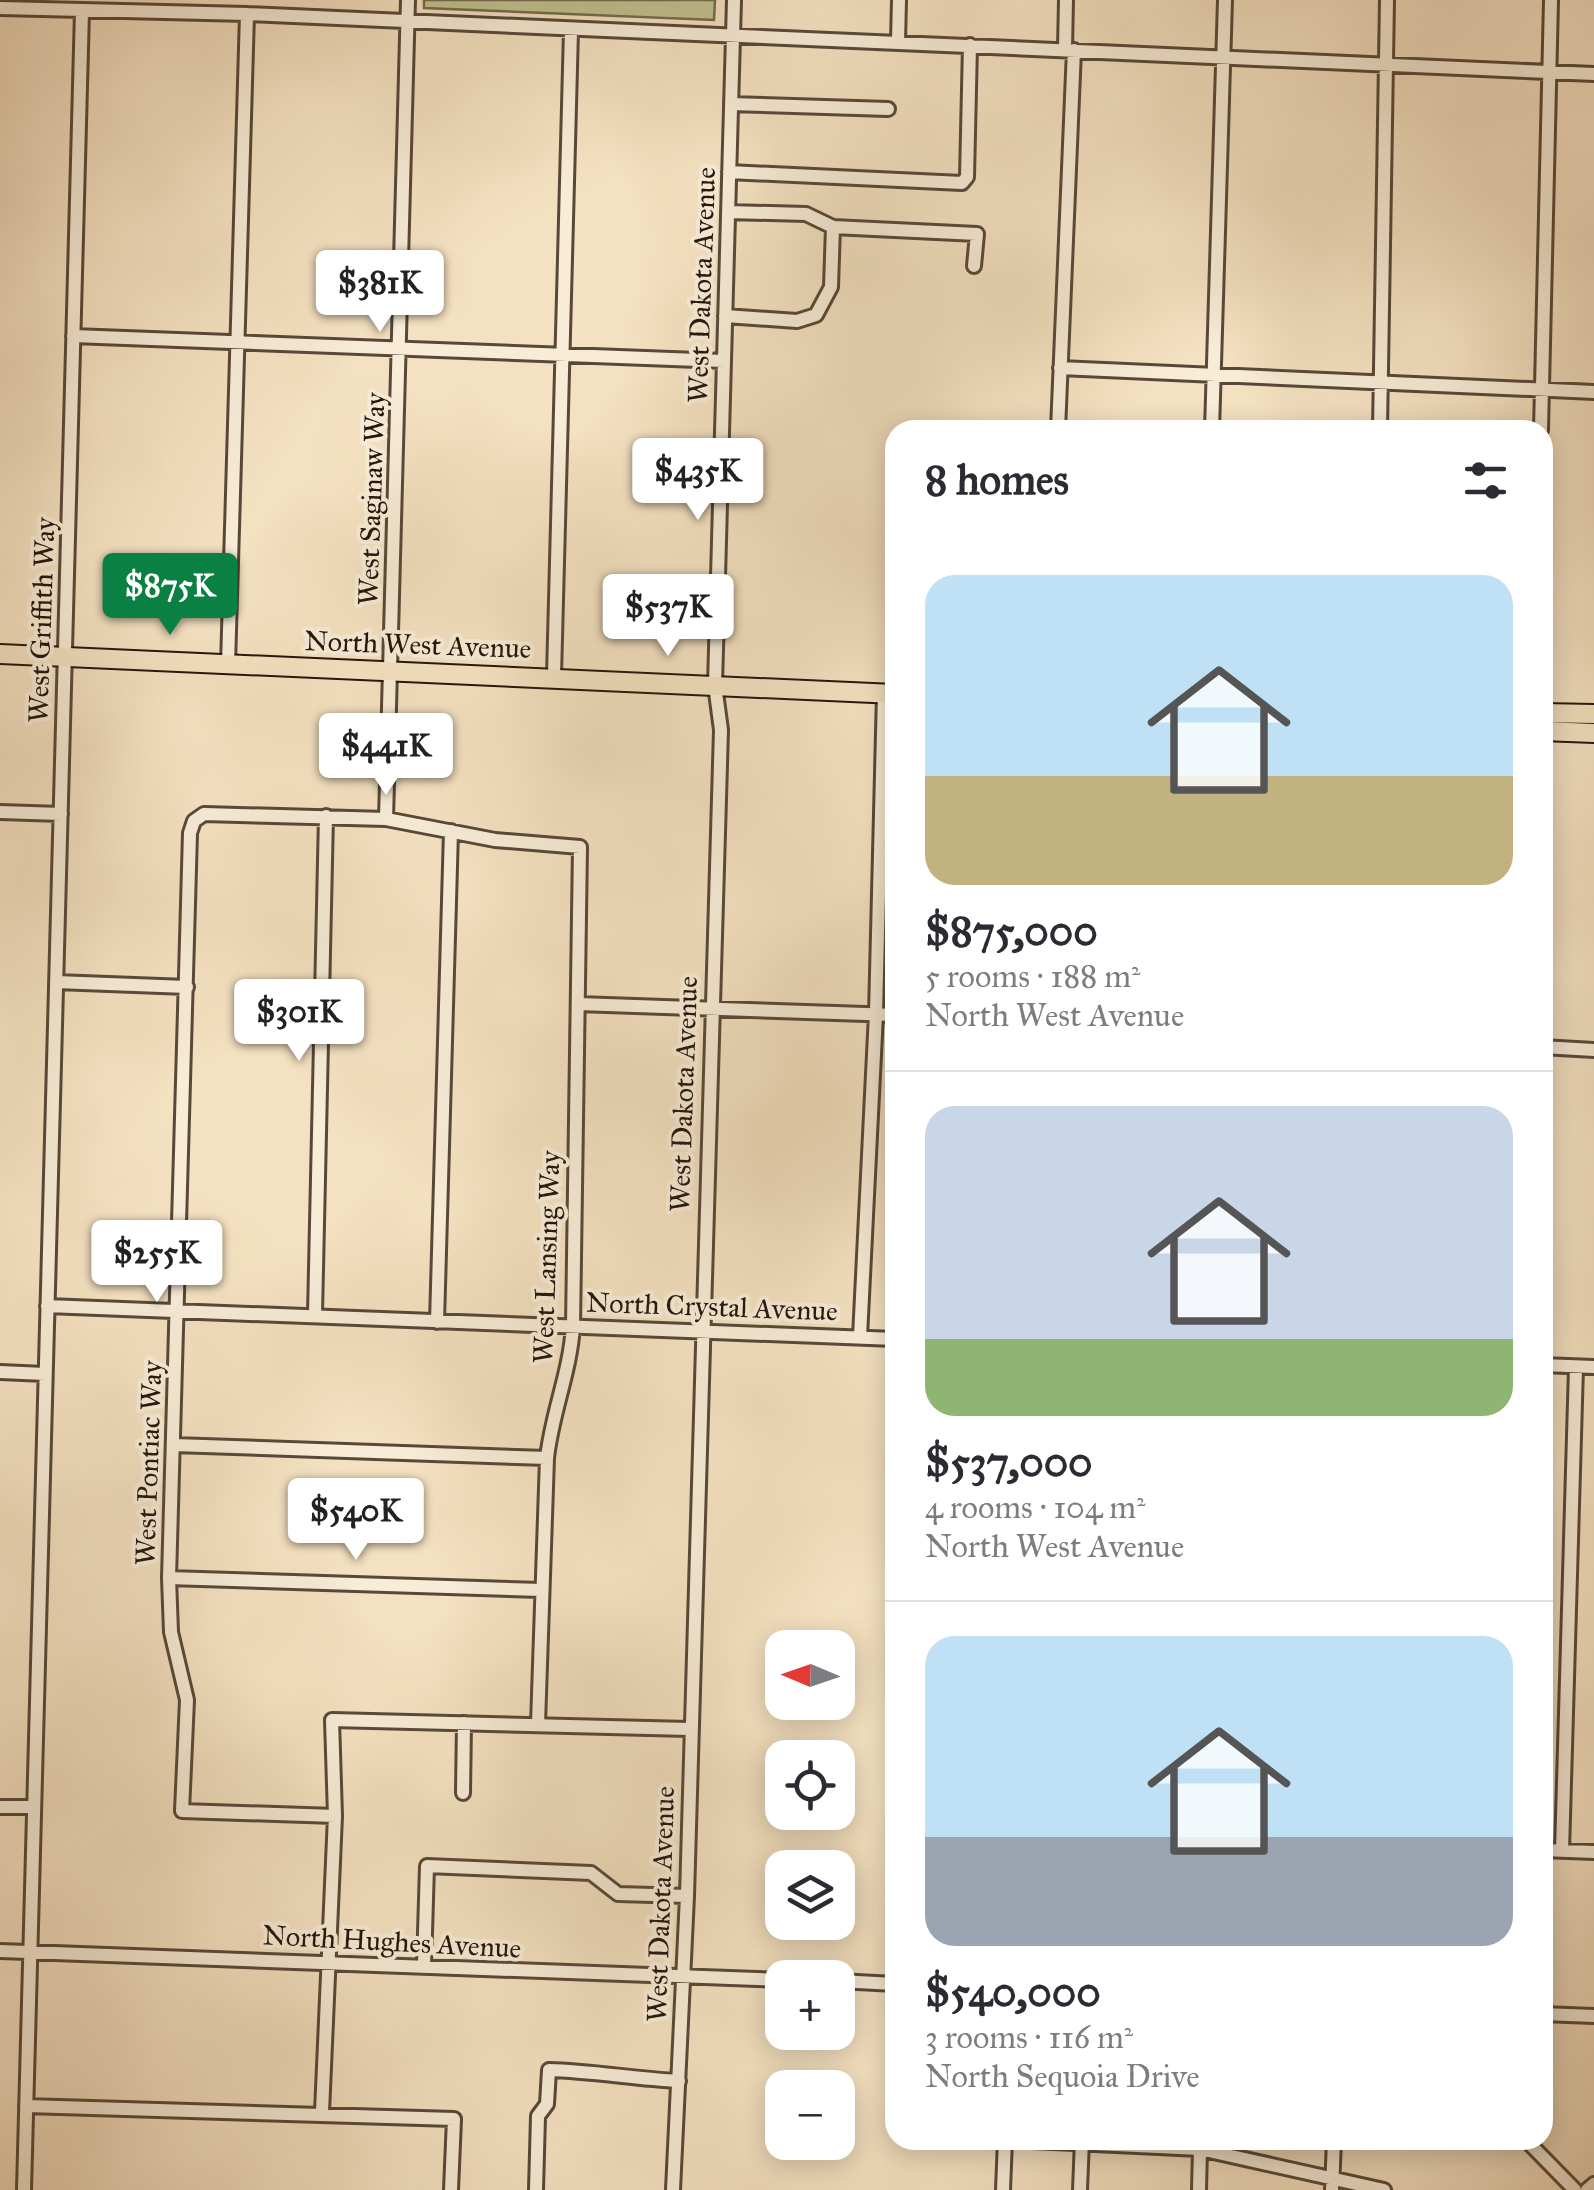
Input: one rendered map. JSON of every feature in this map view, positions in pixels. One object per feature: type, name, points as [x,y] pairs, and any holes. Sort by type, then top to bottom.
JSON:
[{"type":"main road","name":"North West Avenue","points":[[0,654],[885,694]]},
{"type":"main road","points":[[1553,713],[1594,714]]},
{"type":"main road","points":[[1553,732],[1594,734]]},
{"type":"street","name":"West Saginaw Way","points":[[386,819],[402,346],[408,0]]},
{"type":"street","name":"West Dakota Avenue","points":[[674,2190],[687,1896],[700,1330],[721,730],[715,685],[734,0]]},
{"type":"street","points":[[898,42],[899,0]]},
{"type":"street","points":[[1058,420],[1068,189],[1066,0]]},
{"type":"street","points":[[1212,420],[1224,0]]},
{"type":"street","points":[[1380,420],[1387,0]]},
{"type":"street","points":[[1541,420],[1551,0]]},
{"type":"street","points":[[0,8],[247,14],[1594,74]]},
{"type":"street","name":"West Griffith Way","points":[[24,2190],[82,11]]},
{"type":"street","points":[[228,665],[247,14]]},
{"type":"street","points":[[554,676],[571,30]]},
{"type":"street","points":[[728,172],[962,184],[967,176],[970,45]]},
{"type":"street","points":[[732,104],[888,109]]},
{"type":"street","points":[[728,212],[806,214],[833,227],[976,234],[974,266]]},
{"type":"street","points":[[725,316],[797,321],[816,314],[831,286],[833,227]]},
{"type":"street","points":[[74,336],[724,361]]},
{"type":"street","points":[[1060,368],[1594,392]]},
{"type":"street","points":[[860,1337],[885,808]]},
{"type":"street","points":[[0,812],[60,814]]},
{"type":"street","name":"West Pontiac Way","points":[[326,816],[210,813],[198,817],[190,833],[169,1578],[171,1632],[188,1700],[182,1811],[334,1816]]},
{"type":"street","points":[[315,1314],[326,816],[386,819],[451,832],[437,1322]]},
{"type":"street","name":"West Lansing Way","points":[[451,832],[580,848],[573,1326],[570,1368],[551,1418],[547,1458],[538,1724]]},
{"type":"street","points":[[56,982],[187,988]]},
{"type":"street","points":[[578,1004],[885,1014]]},
{"type":"street","points":[[1553,1048],[1594,1050]]},
{"type":"street","name":"North Crystal Avenue","points":[[47,1306],[885,1338]]},
{"type":"street","points":[[1553,1366],[1594,1368]]},
{"type":"street","points":[[1562,1851],[1576,1367]]},
{"type":"street","points":[[0,1372],[45,1374]]},
{"type":"street","points":[[174,1445],[547,1458]]},
{"type":"street","points":[[169,1578],[541,1590]]},
{"type":"street","points":[[322,2112],[334,1816],[332,1720],[689,1729]]},
{"type":"street","points":[[463,1793],[464,1723]]},
{"type":"street","points":[[0,1806],[34,1807]]},
{"type":"street","points":[[1553,1851],[1594,1852]]},
{"type":"street","points":[[424,1966],[427,1866],[591,1874],[618,1894],[687,1896]]},
{"type":"street","name":"North Hughes Avenue","points":[[0,1951],[765,1980]]},
{"type":"street","points":[[855,1982],[885,1983]]},
{"type":"street","points":[[1553,2014],[1594,2016]]},
{"type":"street","points":[[536,2190],[538,2116],[547,2104],[548,2070],[679,2080]]},
{"type":"street","points":[[26,2106],[454,2118],[452,2190]]},
{"type":"street","points":[[1003,2190],[1008,2150]]},
{"type":"street","points":[[1080,2190],[1082,2150]]},
{"type":"street","points":[[1199,2190],[1200,2150]]},
{"type":"street","points":[[1204,2150],[1333,2183],[1384,2190]]},
{"type":"street","points":[[1333,2183],[1334,2150]]},
{"type":"street","points":[[1536,2150],[1576,2190]]},
{"type":"street","points":[[1587,2190],[1594,2184]]},
{"type":"green space","points":[[424,0],[715,0],[714,20],[424,8]]}]
